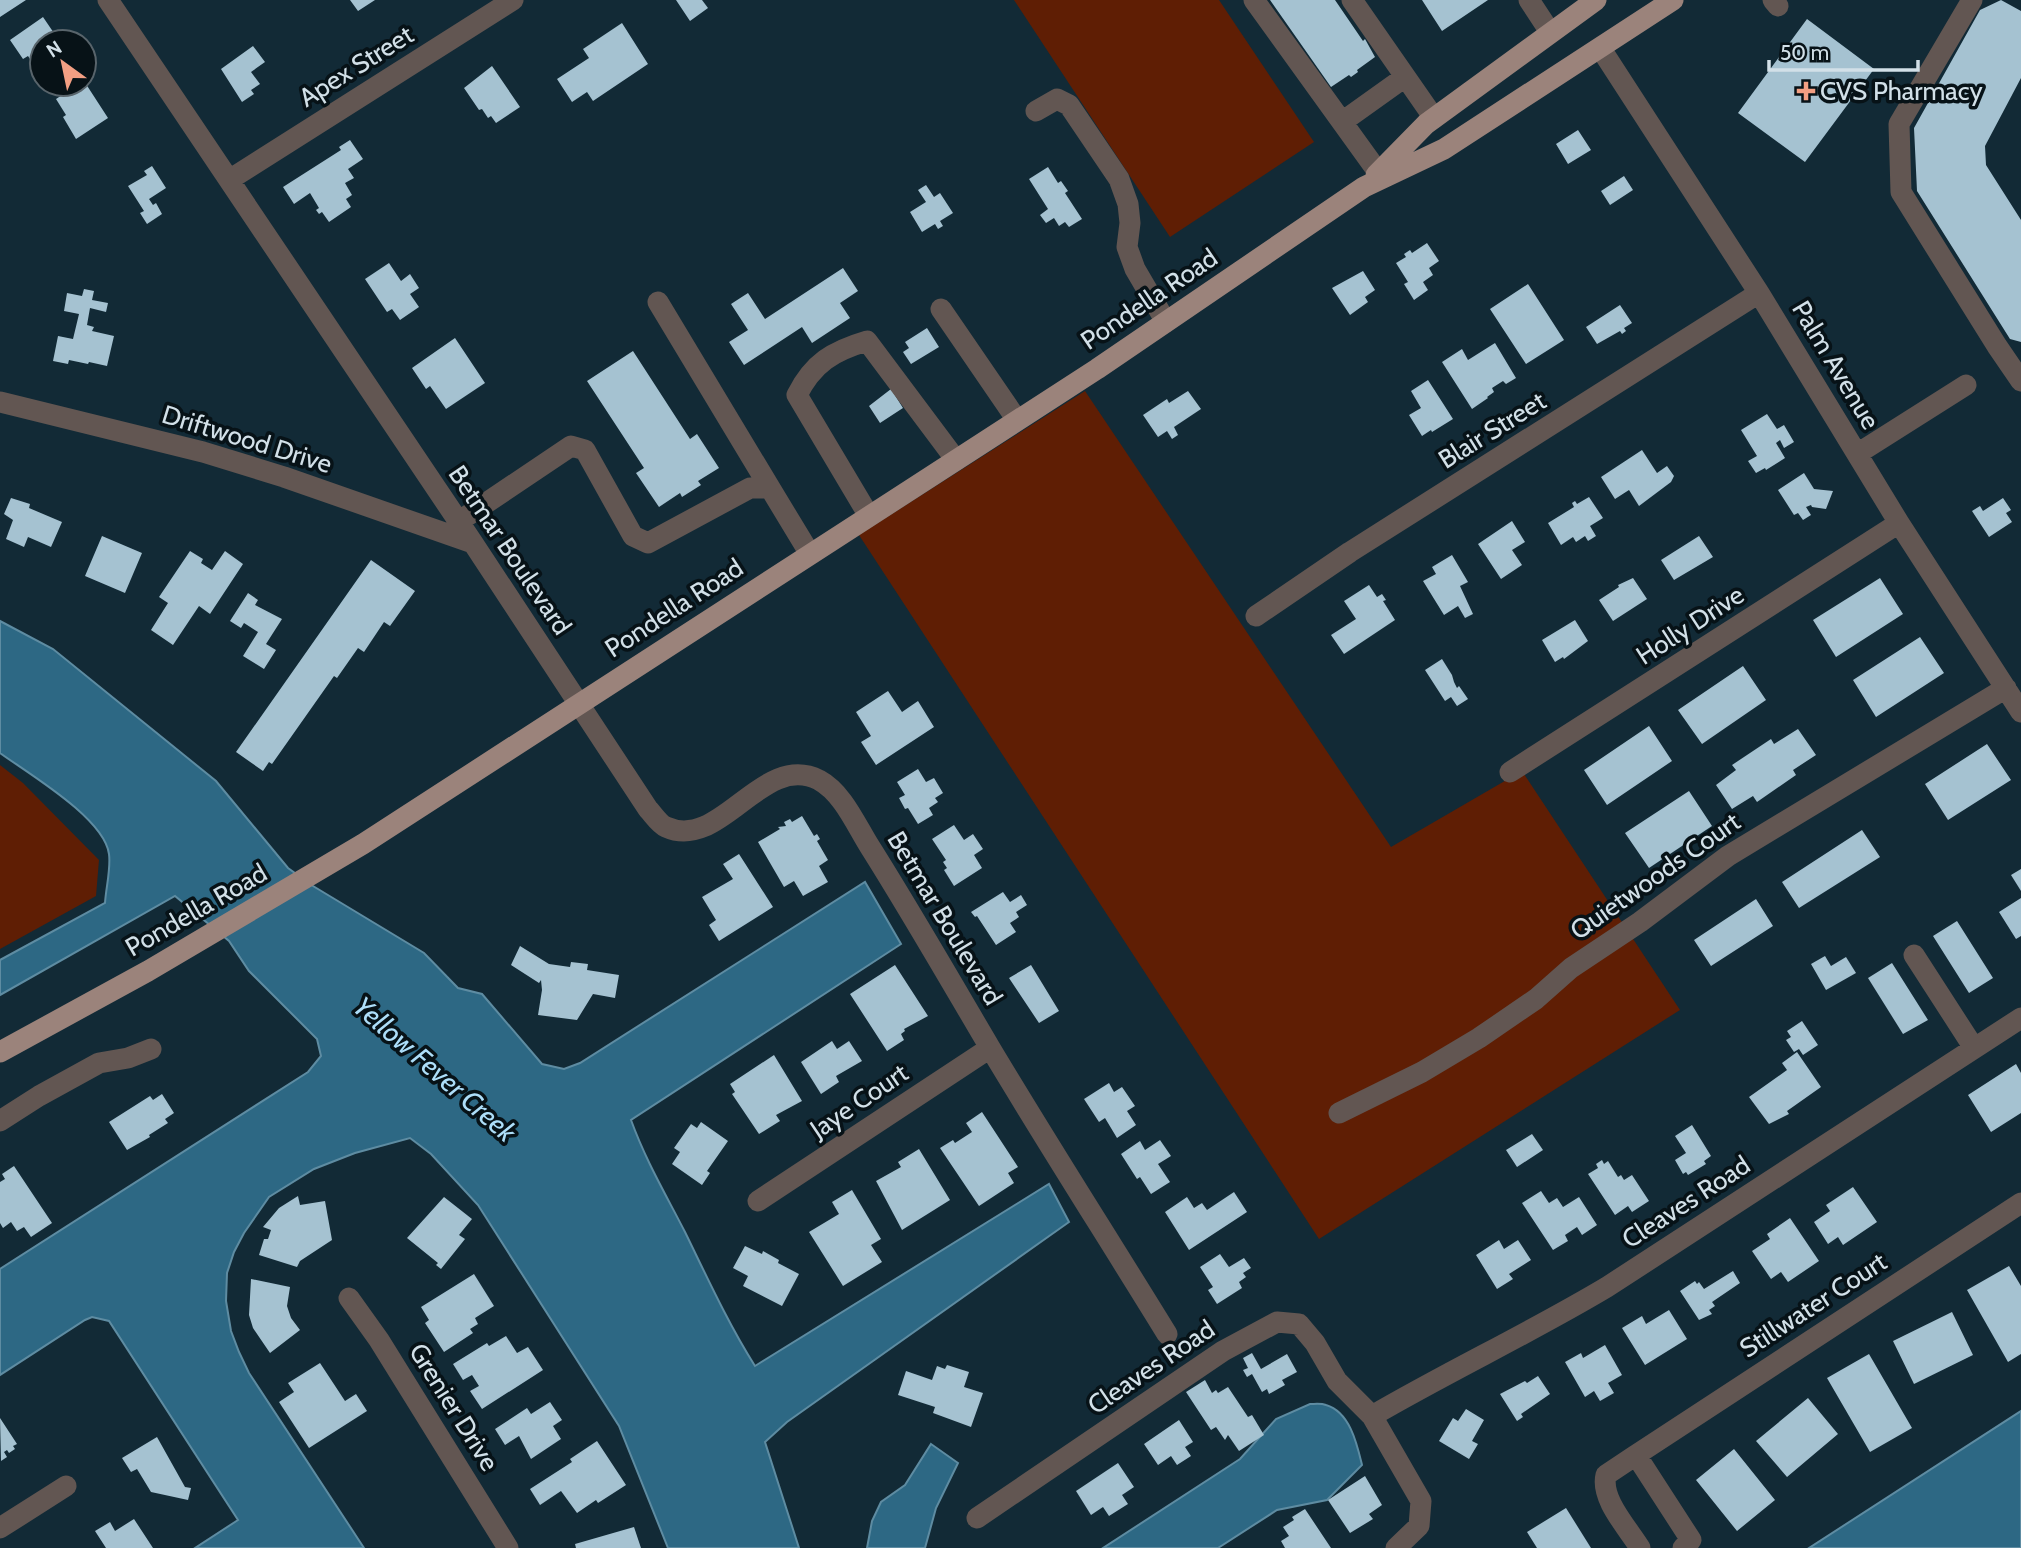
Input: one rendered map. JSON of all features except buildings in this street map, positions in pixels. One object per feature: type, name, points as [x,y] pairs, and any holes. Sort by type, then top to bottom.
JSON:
[{"type":"main road","name":"Pondella Road","points":[[0,1052],[148,971],[363,844],[1166,322],[1371,179],[1434,118],[1596,0]]},
{"type":"main road","name":"Pondella Road","points":[[1371,179],[1444,149],[1672,0]]},
{"type":"street","name":"Betmar Boulevard","points":[[108,0],[648,808],[665,827],[687,832],[709,825],[773,780],[795,775],[818,780],[836,794],[909,909],[990,1048],[1167,1334]]},
{"type":"street","name":"Apex Street","points":[[229,180],[513,0]]},
{"type":"street","points":[[1254,0],[1342,122],[1371,179]]},
{"type":"street","points":[[1352,0],[1434,118]]},
{"type":"street","points":[[1529,0],[1550,32]]},
{"type":"street","points":[[1972,0],[1899,124],[1901,192],[2021,381]]},
{"type":"street","name":"Palm Avenue","points":[[1601,48],[1759,293],[1899,523],[2021,712]]},
{"type":"street","points":[[1342,122],[1405,77]]},
{"type":"street","points":[[1036,111],[1057,99],[1069,105],[1119,179],[1128,204],[1130,223],[1127,247],[1135,269],[1166,322]]},
{"type":"street","name":"Blair Street","points":[[1256,616],[1350,552],[1759,293]]},
{"type":"street","points":[[658,302],[810,554]]},
{"type":"street","points":[[941,309],[1017,420]]},
{"type":"street","points":[[869,516],[797,396],[806,378],[824,359],[867,341],[956,460]]},
{"type":"street","points":[[1857,454],[1966,385]]},
{"type":"street","name":"Driftwood Drive","points":[[0,402],[203,452],[284,477],[473,543]]},
{"type":"street","points":[[458,522],[571,446],[585,450],[634,536],[648,543],[750,488],[770,488]]},
{"type":"street","name":"Holly Drive","points":[[1510,772],[1899,523]]},
{"type":"street","name":"Quietwoods Court","points":[[1339,1113],[1422,1072],[1479,1038],[1536,999],[1571,968],[1640,922],[1728,856],[2006,688]]},
{"type":"street","points":[[1914,955],[1974,1048]]},
{"type":"street","name":"Cleaves Road","points":[[1372,1416],[1607,1287],[2021,1018]]},
{"type":"street","name":"Jaye Court","points":[[758,1201],[990,1048]]},
{"type":"street","points":[[0,1121],[99,1063],[128,1058],[151,1049]]},
{"type":"street","name":"Stillwater Court","points":[[1640,1548],[1609,1499],[1604,1485],[1606,1475],[2021,1203]]},
{"type":"street","name":"Grenier Drive","points":[[349,1298],[379,1340],[508,1548]]},
{"type":"street","name":"Cleaves Road","points":[[977,1518],[1223,1351],[1277,1322],[1299,1324],[1315,1343],[1337,1381],[1372,1416],[1421,1501],[1419,1526],[1396,1548]]},
{"type":"street","points":[[1636,1455],[1691,1541],[1683,1548]]},
{"type":"street","points":[[0,1528],[66,1486]]},
{"type":"shaded area","points":[[1014,0],[1219,0],[1314,142],[1170,237]]},
{"type":"shaded area","points":[[1085,391],[1391,847],[1522,771],[1680,1010],[1319,1239],[859,535]]},
{"type":"shaded area","points":[[0,765],[23,783],[99,860],[96,896],[0,949]]},
{"type":"water","name":"Yellow Fever Creek","points":[[0,621],[53,649],[216,781],[288,868],[424,953],[458,988],[482,994],[542,1064],[564,1069],[580,1063],[865,882],[901,944],[631,1120],[649,1163],[718,1300],[755,1366],[1049,1184],[1069,1222],[787,1422],[765,1442],[799,1548],[668,1548],[619,1426],[478,1205],[431,1154],[410,1138],[355,1153],[314,1169],[269,1197],[234,1252],[227,1273],[226,1301],[231,1331],[249,1373],[364,1548],[195,1548],[238,1520],[109,1321],[92,1317],[85,1320],[0,1375],[0,1269],[308,1072],[321,1056],[317,1039],[249,971],[229,941],[175,896],[0,995],[0,960],[105,903],[109,854],[104,840],[80,812],[0,753]]},
{"type":"water","points":[[1310,1404],[1326,1405],[1341,1414],[1351,1430],[1362,1465],[1327,1500],[1277,1510],[1218,1548],[1103,1548],[1240,1459],[1276,1419]]},
{"type":"water","points":[[2021,1411],[2021,1548],[1809,1548]]},
{"type":"water","points":[[931,1444],[958,1463],[936,1508],[925,1548],[867,1548],[872,1521],[881,1502],[905,1485]]},
{"type":"place","name":"CVS Pharmacy","points":[[1806,91]]}]
